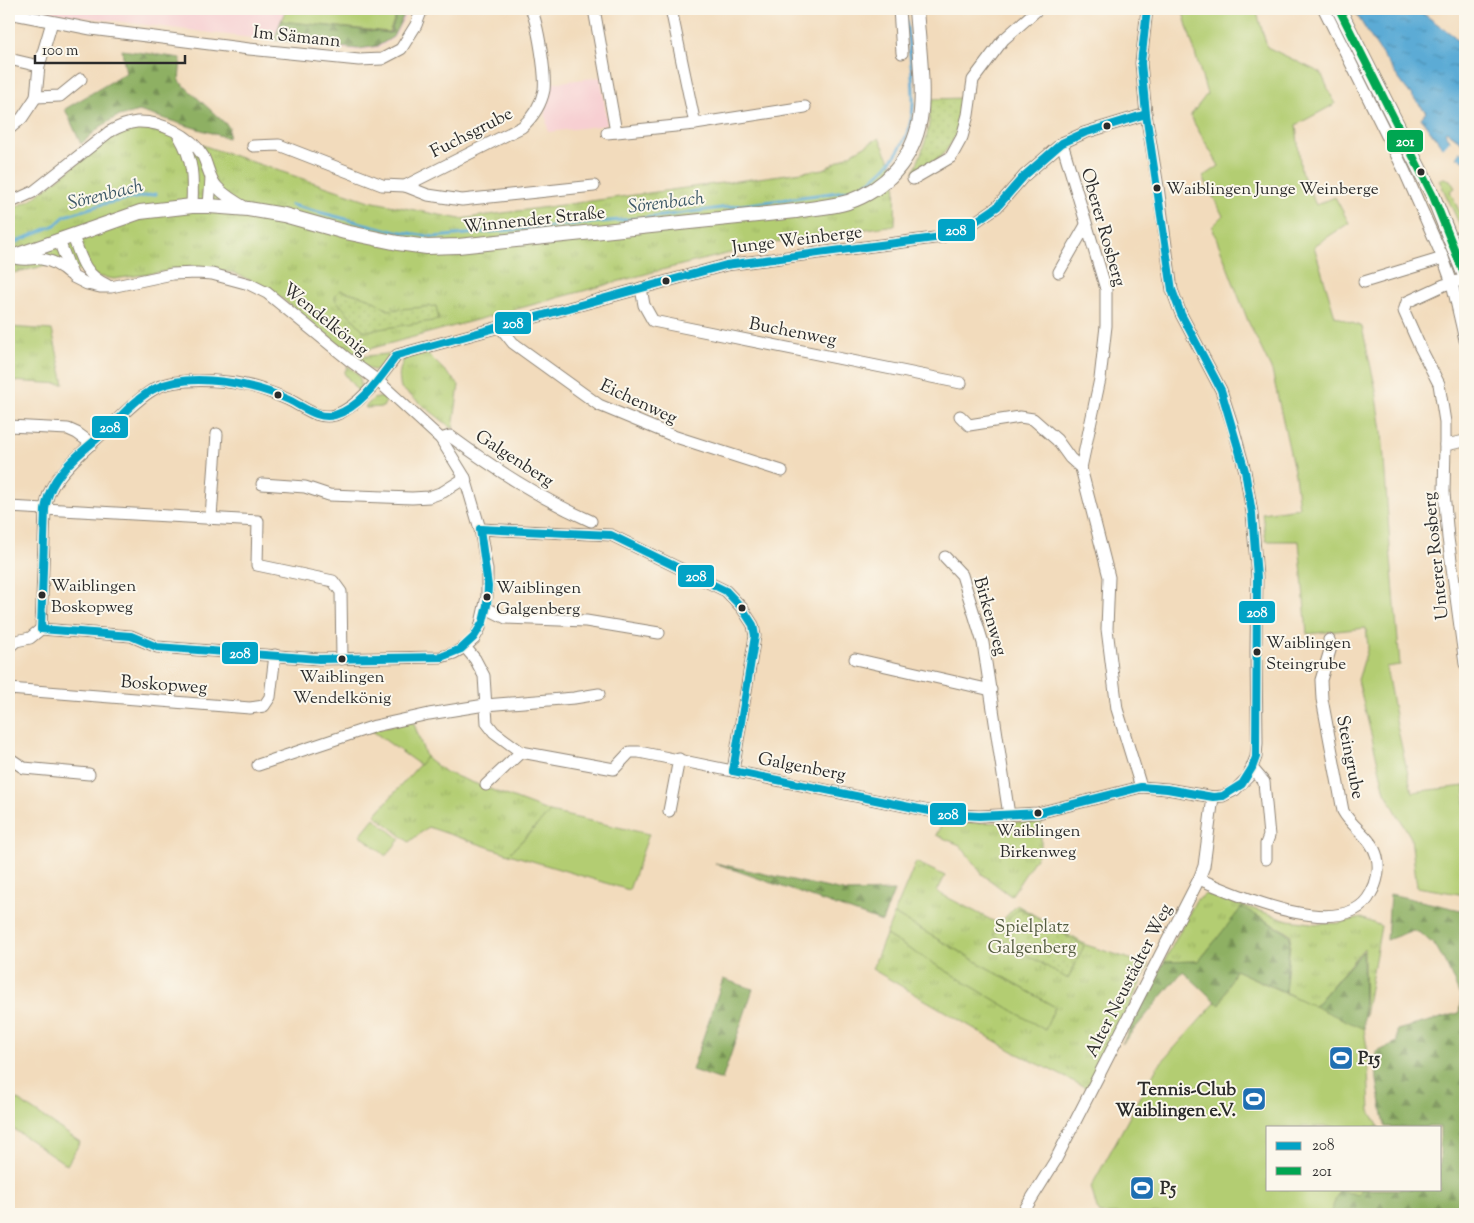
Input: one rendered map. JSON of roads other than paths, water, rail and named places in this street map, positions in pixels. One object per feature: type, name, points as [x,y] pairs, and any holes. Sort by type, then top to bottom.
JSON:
[{"type":"street","name":"Im Sämann","points":[[9,13],[52,22],[192,42],[359,60],[382,59],[401,49],[416,25],[422,9]]},
{"type":"street","name":"Fuchsgrube","points":[[404,186],[522,127],[531,120],[541,101],[544,89],[539,41],[535,18],[531,9]]},
{"type":"street","points":[[594,9],[612,132],[696,124],[805,107]]},
{"type":"street","points":[[671,9],[696,124]]},
{"type":"street","points":[[899,9],[902,53]]},
{"type":"street","name":"Winnender Straße","points":[[11,258],[140,212],[192,206],[209,206],[284,215],[345,232],[427,247],[458,246],[796,211],[848,202],[881,186],[902,165],[915,138],[920,118],[921,87],[916,9]]},
{"type":"street","points":[[914,179],[951,157],[962,137],[968,115],[973,80],[1003,40],[1038,9]]},
{"type":"street","points":[[1147,9],[1141,63],[1146,114],[1172,290],[1181,314],[1221,390],[1245,471],[1252,513],[1257,578],[1256,757],[1252,768],[1242,784],[1224,796],[1213,797]]},
{"type":"street","points":[[1324,9],[1344,35],[1396,138],[1433,196],[1465,278]]},
{"type":"street","points":[[1338,9],[1344,35]]},
{"type":"street","points":[[9,129],[22,118],[36,97],[40,66],[52,22]]},
{"type":"street","points":[[9,59],[40,66]]},
{"type":"street","points":[[36,97],[60,96],[81,79]]},
{"type":"street","name":"Junge Weinberge","points":[[41,629],[45,509],[49,492],[56,480],[92,444],[146,394],[158,387],[183,381],[246,384],[278,395],[313,414],[324,416],[336,415],[359,400],[378,381],[397,355],[726,265],[942,237],[975,222],[997,207],[1024,176],[1062,143],[1084,133],[1146,114]]},
{"type":"street","points":[[9,203],[33,192],[109,132],[122,125],[150,122],[176,132],[202,155],[210,178],[209,206]]},
{"type":"street","points":[[176,132],[186,147],[190,159],[193,176],[192,206]]},
{"type":"street","points":[[1396,138],[1408,177],[1442,258],[1465,340]]},
{"type":"street","name":"Oberer Rosberg","points":[[1062,143],[1106,289],[1106,326],[1100,379],[1081,468],[1109,577],[1107,629],[1117,709],[1141,788]]},
{"type":"street","points":[[253,146],[279,145],[382,185],[404,186],[428,195],[462,200],[594,186]]},
{"type":"street","points":[[210,178],[222,192],[248,210]]},
{"type":"street","points":[[1059,272],[1086,225]]},
{"type":"street","points":[[73,236],[83,264],[89,274],[110,287]]},
{"type":"street","points":[[59,241],[73,277]]},
{"type":"street","name":"Wendelkönig","points":[[11,258],[19,260],[41,258],[55,263],[73,277],[87,284],[100,287],[110,287],[172,274],[197,273],[212,274],[249,284],[267,294],[378,381],[441,439],[465,478],[480,529],[487,570],[486,608],[480,628],[474,639],[465,647],[441,657],[342,659],[157,647],[131,636],[41,629]]},
{"type":"street","points":[[1364,282],[1442,258]]},
{"type":"street","name":"Unterer Rosberg","points":[[1465,278],[1407,302],[1404,310],[1439,384],[1445,422],[1444,492],[1465,664]]},
{"type":"street","name":"Buchenweg","points":[[641,288],[644,305],[654,321],[961,383]]},
{"type":"street","name":"Eichenweg","points":[[501,328],[513,342],[599,405],[676,437],[782,471]]},
{"type":"street","name":"Oberer Rosberg","points":[[960,416],[969,425],[1020,417],[1033,419],[1057,440],[1070,458],[1081,468]]},
{"type":"street","points":[[9,426],[68,429],[92,444]]},
{"type":"street","points":[[211,518],[217,434]]},
{"type":"street","name":"Galgenberg","points":[[441,439],[450,436],[531,491],[591,521]]},
{"type":"street","points":[[1445,444],[1465,441]]},
{"type":"street","points":[[262,484],[305,487],[329,495],[412,498],[429,497],[443,492],[465,478]]},
{"type":"street","points":[[9,507],[258,521],[257,565],[333,581],[341,592],[342,659]]},
{"type":"street","points":[[571,512],[575,520],[574,534]]},
{"type":"street","name":"Galgenberg","points":[[480,529],[611,535],[726,591],[742,608],[753,625],[755,636],[733,770],[944,814],[979,816],[1045,812],[1141,788],[1166,789],[1213,797]]},
{"type":"street","name":"Birkenweg","points":[[945,557],[962,575],[983,643],[1009,815]]},
{"type":"street","points":[[486,608],[506,618],[586,621],[659,633]]},
{"type":"street","points":[[9,647],[16,641],[30,638],[41,629]]},
{"type":"street","name":"Steingrube","points":[[1199,879],[1233,894],[1312,915],[1327,916],[1352,912],[1370,896],[1377,876],[1377,856],[1370,842],[1343,811],[1322,699],[1321,680],[1331,647],[1329,640]]},
{"type":"street","points":[[465,647],[475,659],[484,676],[487,723],[494,732],[522,752],[614,769],[630,752],[639,752],[733,770]]},
{"type":"street","name":"Boskopweg","points":[[9,689],[250,708],[264,706],[270,697],[275,655]]},
{"type":"street","points":[[855,659],[991,690]]},
{"type":"street","points":[[258,765],[375,726],[429,714],[485,705],[574,698],[599,694]]},
{"type":"street","points":[[486,784],[522,752]]},
{"type":"street","points":[[9,758],[24,768],[89,774]]},
{"type":"street","points":[[669,811],[679,760]]},
{"type":"street","points":[[1252,768],[1264,782],[1269,836],[1266,844],[1266,859]]},
{"type":"street","name":"Alter Neustädter Weg","points":[[1022,1214],[1055,1161],[1199,879],[1204,866],[1213,797]]},
{"type":"water","points":[[1353,9],[1417,9],[1454,36],[1465,50],[1465,145],[1446,131],[1445,133],[1455,147],[1465,155],[1465,162],[1443,148],[1421,118],[1426,112],[1396,75]]},
{"type":"waterway","name":"Sörenbach","points":[[291,205],[389,230],[434,237],[654,217],[853,190],[865,184],[886,166],[895,156],[908,132],[913,94],[906,20]]},
{"type":"waterway","name":"Sörenbach","points":[[9,245],[55,225],[65,216],[103,204],[156,194]]},
{"type":"place","name":"Waiblingen Junge Weinberge","points":[[1157,188]]},
{"type":"place","name":"Waiblingen Boskopweg","points":[[42,595]]},
{"type":"place","name":"Waiblingen Galgenberg","points":[[487,597]]},
{"type":"place","name":"Waiblingen Steingrube","points":[[1257,652]]},
{"type":"place","name":"Waiblingen Wendelkönig","points":[[342,659]]},
{"type":"place","name":"Waiblingen Birkenweg","points":[[1038,813]]},
{"type":"place","name":"P15","points":[[1341,1058]]},
{"type":"place","name":"Tennis-Club Waiblingen e.V.","points":[[1254,1099]]},
{"type":"place","name":"P5","points":[[1142,1188]]},
{"type":"park label","name":"Spielplatz Galgenberg","points":[[1032,936]]}]
